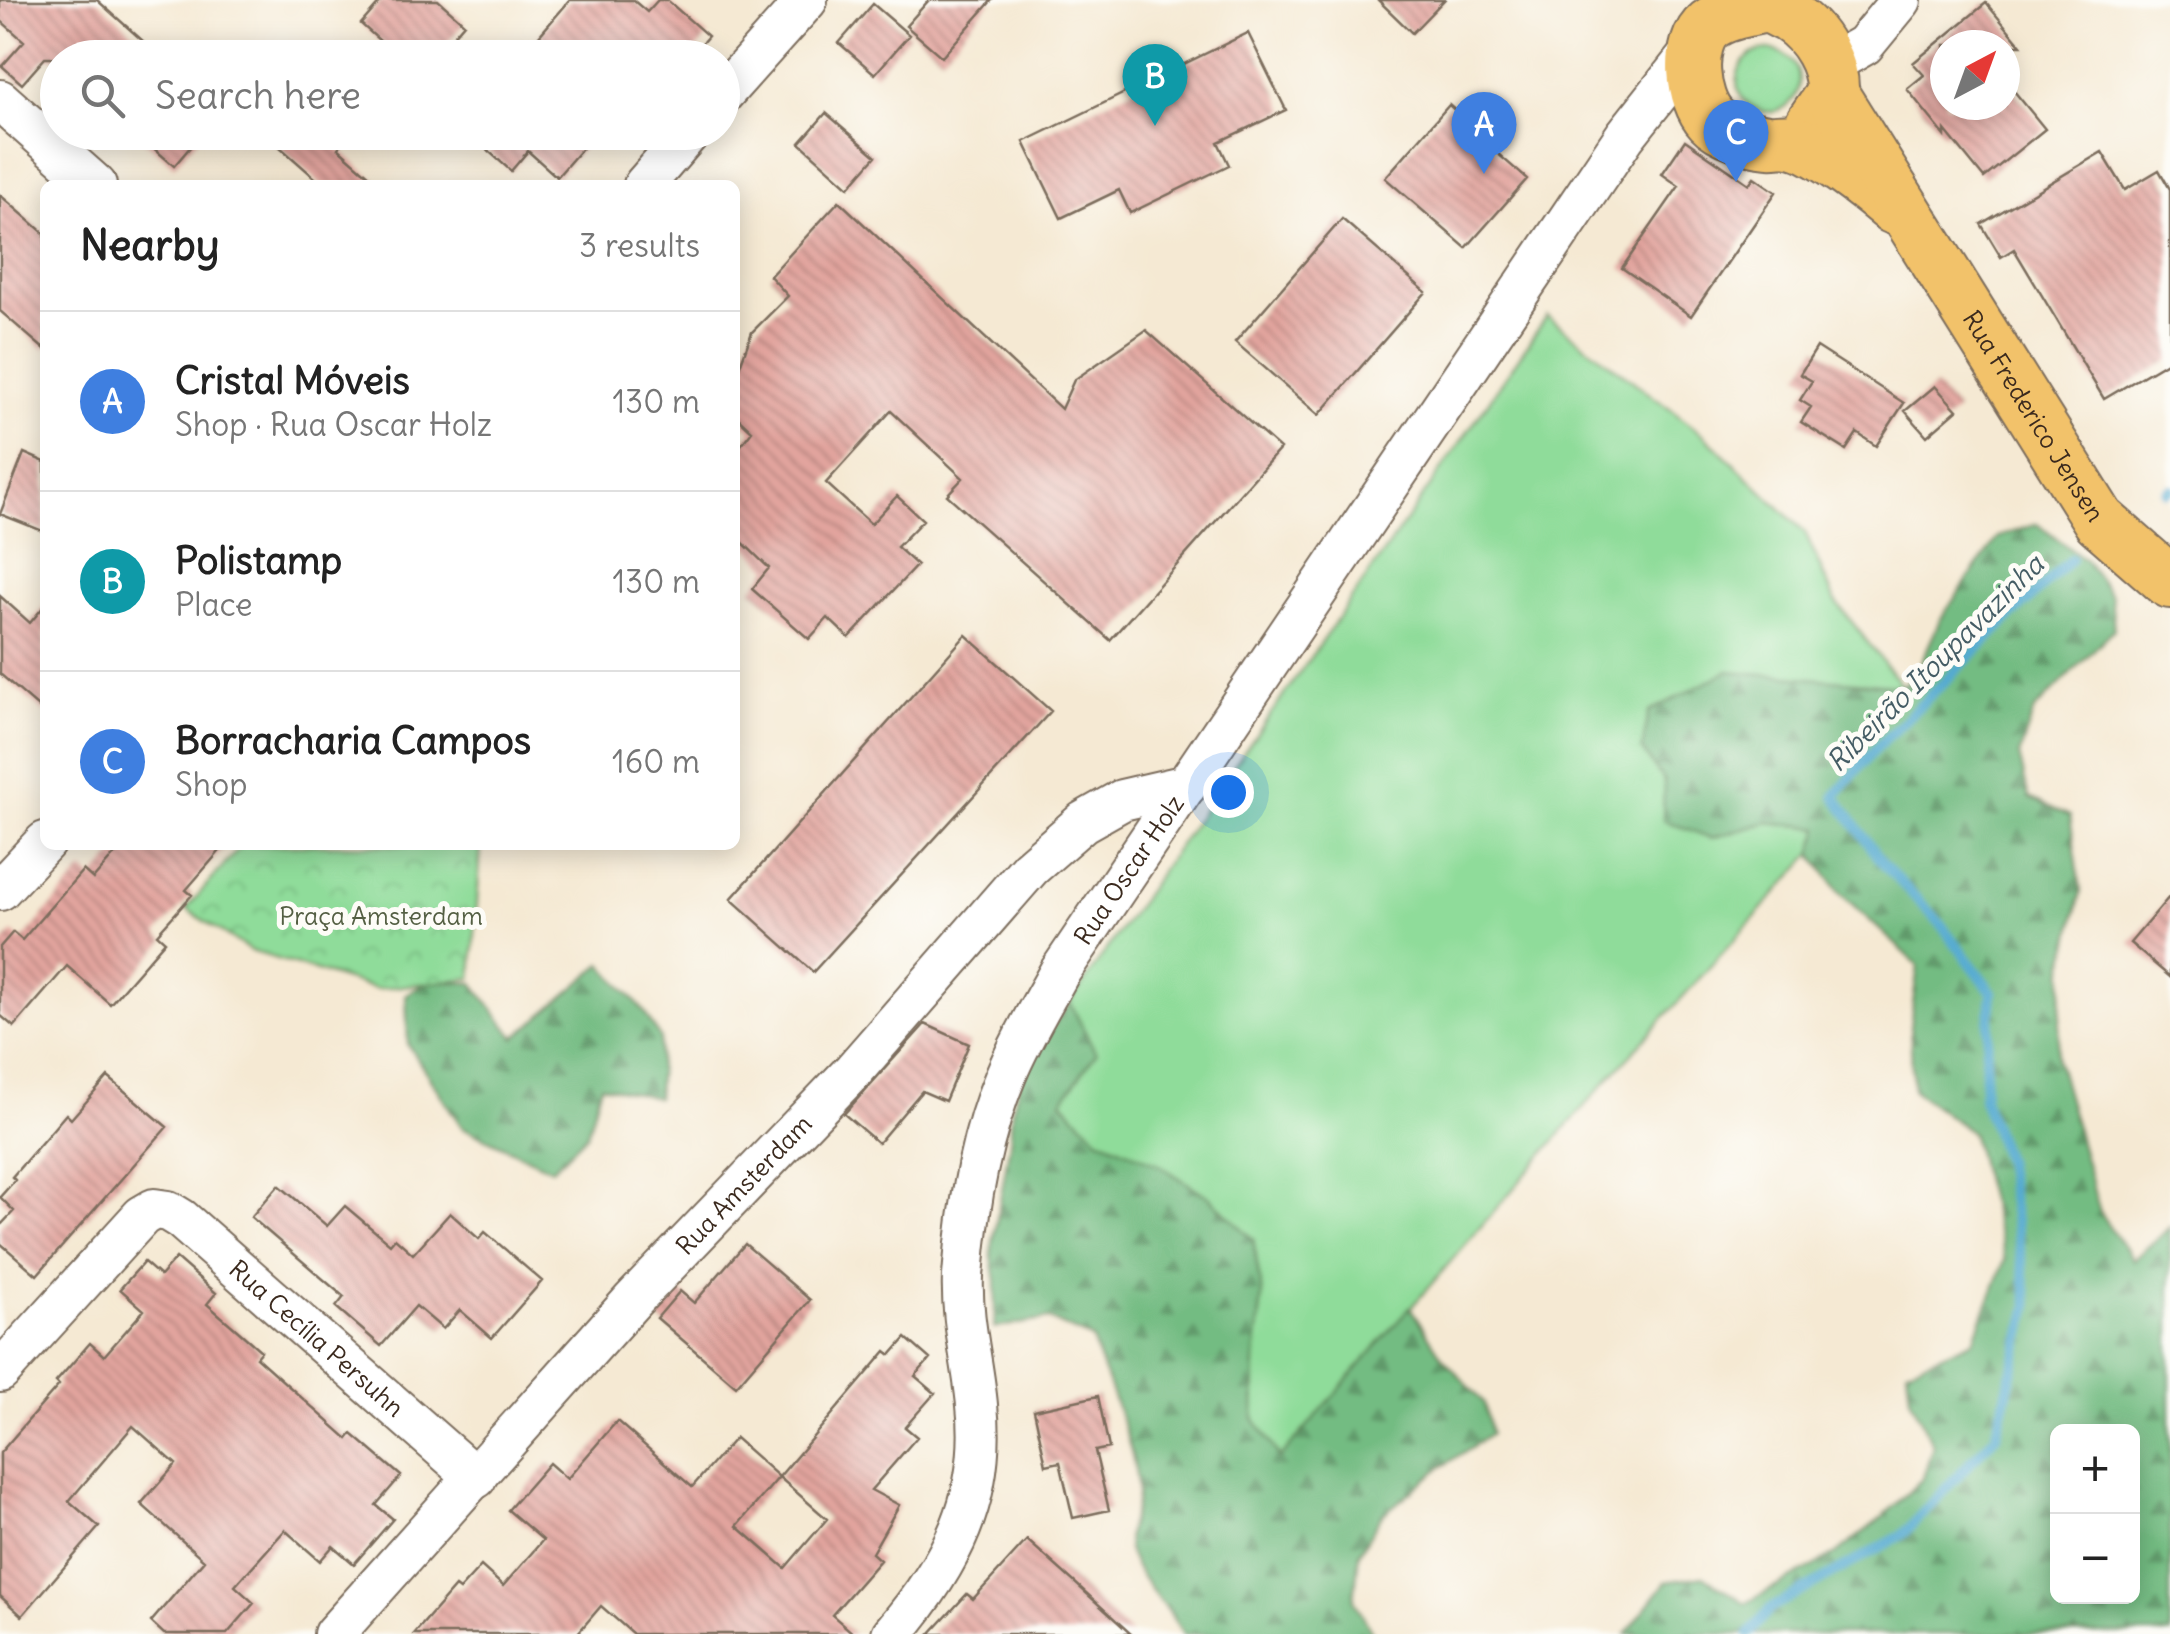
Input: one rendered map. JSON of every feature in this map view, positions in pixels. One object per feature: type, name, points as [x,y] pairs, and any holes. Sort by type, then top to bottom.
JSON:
[{"type":"main road","name":"Rua Frederico Jensen","points":[[1704,24],[1765,3],[1809,34],[1830,79],[1920,234],[2098,520],[2170,582]]},
{"type":"main road","points":[[1704,24],[1696,77],[1699,96],[1711,120]]},
{"type":"main road","points":[[1793,140],[1810,125],[1830,79]]},
{"type":"main road","name":"Rua Frederico Jensen","points":[[1711,120],[1748,137],[1771,142],[1793,140],[1854,176],[1920,234]]},
{"type":"street","points":[[740,75],[806,0]]},
{"type":"street","points":[[1830,79],[1902,0]]},
{"type":"street","name":"Rua Oscar Holz","points":[[892,1634],[951,1551],[977,1479],[980,1444],[963,1281],[974,1188],[1005,1076],[1060,973],[1704,24]]},
{"type":"street","points":[[0,100],[40,135]]},
{"type":"street","name":"Rua Oscar Holz","points":[[1625,136],[1676,109],[1711,120]]},
{"type":"street","points":[[56,150],[90,180]]},
{"type":"street","points":[[648,180],[674,150]]},
{"type":"street","name":"Rua Amsterdam","points":[[334,1634],[634,1300],[854,1070],[1030,868],[1083,822],[1122,800],[1187,785]]},
{"type":"street","points":[[0,890],[40,847]]},
{"type":"street","name":"Rua Cecília Persuhn","points":[[0,1372],[142,1216],[154,1209],[168,1211],[476,1478]]},
{"type":"green space","points":[[1768,50],[1790,59],[1799,81],[1790,103],[1768,112],[1746,103],[1737,81],[1746,59]]},
{"type":"green space","points":[[1547,316],[1704,435],[1805,532],[1834,599],[1902,686],[1845,683],[1642,750],[1711,838],[1769,822],[1820,828],[1812,854],[1593,1096],[1281,1459],[1254,1419],[1255,1356],[1262,1295],[1253,1239],[1210,1198],[1158,1164],[1098,1138],[1061,1101],[1095,1053],[1070,1003]]},
{"type":"green space","points":[[2037,524],[2085,560],[2111,596],[2114,629],[2034,711],[2019,755],[2029,798],[2070,816],[2081,891],[2064,968],[2057,1060],[2100,1213],[2133,1260],[2170,1227],[2170,1634],[1626,1634],[1666,1582],[1703,1576],[1746,1603],[1836,1554],[1883,1517],[1923,1478],[1933,1445],[1910,1397],[1907,1369],[1974,1340],[2005,1260],[1971,1132],[1913,1090],[1910,1026],[1918,965],[1840,893],[1812,854],[1820,828],[1769,822],[1711,838],[1663,820],[1664,781],[1642,750],[1649,712],[1728,671],[1902,686],[1920,665],[1941,618],[1998,537]]},
{"type":"green space","name":"Praça Amsterdam","points":[[238,850],[481,850],[472,978],[376,989],[251,951],[186,909]]},
{"type":"green space","points":[[602,964],[643,1010],[660,1038],[657,1098],[601,1085],[587,1134],[552,1169],[462,1127],[408,1045],[406,994],[429,981],[473,983],[515,1038]]},
{"type":"green space","points":[[1070,1003],[1096,1053],[1062,1101],[1098,1138],[1158,1164],[1210,1198],[1253,1239],[1262,1295],[1255,1356],[1254,1418],[1280,1458],[1410,1307],[1442,1357],[1484,1403],[1491,1434],[1440,1468],[1381,1516],[1359,1553],[1354,1600],[1373,1634],[1183,1634],[1137,1570],[1128,1549],[1136,1503],[1133,1460],[1092,1339],[1049,1319],[994,1328],[996,1282],[991,1253],[1012,1110],[1025,1063]]},
{"type":"building","points":[[0,0],[97,0],[142,40],[40,40],[40,64],[22,84],[2,66],[24,41],[0,20]]},
{"type":"building","points":[[382,0],[438,0],[464,23],[449,40],[379,40],[361,24]]},
{"type":"building","points":[[570,0],[633,0],[647,12],[658,0],[667,0],[708,36],[705,40],[544,40],[539,36]]},
{"type":"building","points":[[929,0],[992,0],[942,57],[906,26]]},
{"type":"building","points":[[1378,0],[1444,0],[1412,33]]},
{"type":"building","points":[[1986,3],[2008,30],[1953,30]]},
{"type":"building","points":[[873,4],[909,35],[875,74],[839,43]]},
{"type":"building","points":[[1248,33],[1286,110],[1218,142],[1229,165],[1130,213],[1119,190],[1061,218],[1024,142]]},
{"type":"building","points":[[1930,49],[1930,117],[1907,89],[1924,75],[1913,63]]},
{"type":"building","points":[[2020,98],[2045,129],[1984,178],[1945,130],[1945,136],[1932,120],[2020,120]]},
{"type":"building","points":[[1449,105],[1470,124],[1467,127],[1527,179],[1466,248],[1385,178]]},
{"type":"building","points":[[826,113],[876,156],[849,187],[800,143]]},
{"type":"building","points":[[1685,140],[1749,184],[1754,177],[1776,192],[1691,316],[1622,268],[1679,186],[1662,174]]},
{"type":"building","points":[[156,150],[188,150],[174,166]]},
{"type":"building","points":[[283,150],[340,150],[374,180],[317,180]]},
{"type":"building","points":[[487,150],[580,150],[557,177],[528,151],[511,171]]},
{"type":"building","points":[[2102,152],[2125,190],[2159,170],[2170,189],[2170,360],[2104,399],[2014,249],[2001,257],[1981,224]]},
{"type":"building","points":[[0,195],[40,230],[40,346],[0,311]]},
{"type":"building","points":[[839,201],[1061,409],[1074,380],[1146,330],[1280,449],[1110,640],[947,495],[963,478],[891,411],[826,483],[871,524],[897,496],[923,520],[897,547],[917,565],[849,638],[828,618],[809,639],[752,589],[769,568],[740,540],[740,447],[752,431],[740,420],[740,365],[752,332],[788,296],[770,276]]},
{"type":"building","points":[[1342,219],[1426,292],[1319,415],[1235,342]]},
{"type":"building","points":[[1817,347],[1904,403],[1876,446],[1857,433],[1846,450],[1801,422],[1811,407],[1800,400],[1812,381],[1800,374]]},
{"type":"building","points":[[1935,386],[1957,410],[1927,436],[1905,411]]},
{"type":"building","points":[[24,453],[40,460],[40,530],[0,514]]},
{"type":"building","points":[[0,596],[30,623],[40,611],[40,709],[0,674]]},
{"type":"building","points":[[966,635],[1051,711],[813,972],[731,899]]},
{"type":"building","points":[[119,850],[221,850],[186,890],[192,895],[157,934],[165,941],[110,1004],[67,966],[14,1027],[0,1015],[0,947],[13,932],[22,940],[83,870],[93,879]]},
{"type":"building","points":[[2170,896],[2170,977],[2130,943]]},
{"type":"building","points":[[925,1024],[969,1044],[945,1101],[922,1091],[878,1143],[844,1114]]},
{"type":"building","points":[[108,1077],[167,1127],[37,1275],[0,1243],[0,1226],[14,1211],[0,1197],[15,1180],[12,1177],[66,1114],[71,1119]]},
{"type":"building","points":[[279,1185],[327,1226],[345,1206],[390,1244],[395,1238],[413,1254],[450,1213],[479,1239],[485,1232],[542,1281],[492,1338],[460,1310],[443,1329],[416,1306],[381,1346],[336,1307],[344,1297],[251,1217]]},
{"type":"building","points":[[745,1244],[810,1300],[736,1386],[657,1318],[680,1291],[694,1303]]},
{"type":"building","points":[[176,1258],[216,1293],[207,1304],[261,1351],[256,1357],[348,1439],[352,1434],[401,1476],[376,1505],[393,1519],[354,1564],[333,1546],[320,1561],[285,1530],[235,1586],[254,1603],[227,1634],[164,1634],[151,1622],[204,1560],[141,1504],[176,1464],[133,1426],[69,1501],[99,1527],[22,1616],[0,1596],[0,1453],[90,1343],[104,1356],[144,1310],[120,1289],[144,1262],[160,1276]]},
{"type":"building","points":[[906,1338],[930,1359],[915,1376],[935,1393],[905,1427],[917,1437],[871,1490],[899,1505],[872,1553],[880,1560],[832,1615],[854,1634],[633,1634],[601,1606],[577,1634],[414,1634],[455,1587],[459,1590],[481,1566],[503,1586],[543,1540],[508,1510],[549,1463],[567,1479],[617,1421],[692,1487],[735,1438],[779,1477],[886,1351],[891,1355]],"holes":[[[779,1477],[827,1519],[785,1568],[737,1526]]]},
{"type":"building","points":[[1098,1396],[1109,1448],[1095,1451],[1109,1510],[1073,1518],[1060,1462],[1046,1465],[1034,1410]]},
{"type":"building","points":[[1027,1540],[1131,1634],[930,1634],[967,1594],[973,1599]]},
{"type":"waterway","name":"Ribeirão Itoupavazinha","points":[[2166,492],[2170,489]]},
{"type":"waterway","name":"Ribeirão Itoupavazinha","points":[[1749,1634],[1770,1609],[1902,1535],[1996,1435],[2029,1306],[2005,1160],[1983,1098],[1992,992],[1940,923],[1884,865],[1835,796],[1878,746],[2071,559]]},
{"type":"place","name":"Polistamp","points":[[1155,126]]},
{"type":"place","name":"Cristal Móveis","points":[[1484,174]]},
{"type":"place","name":"Borracharia Campos","points":[[1736,182]]}]
